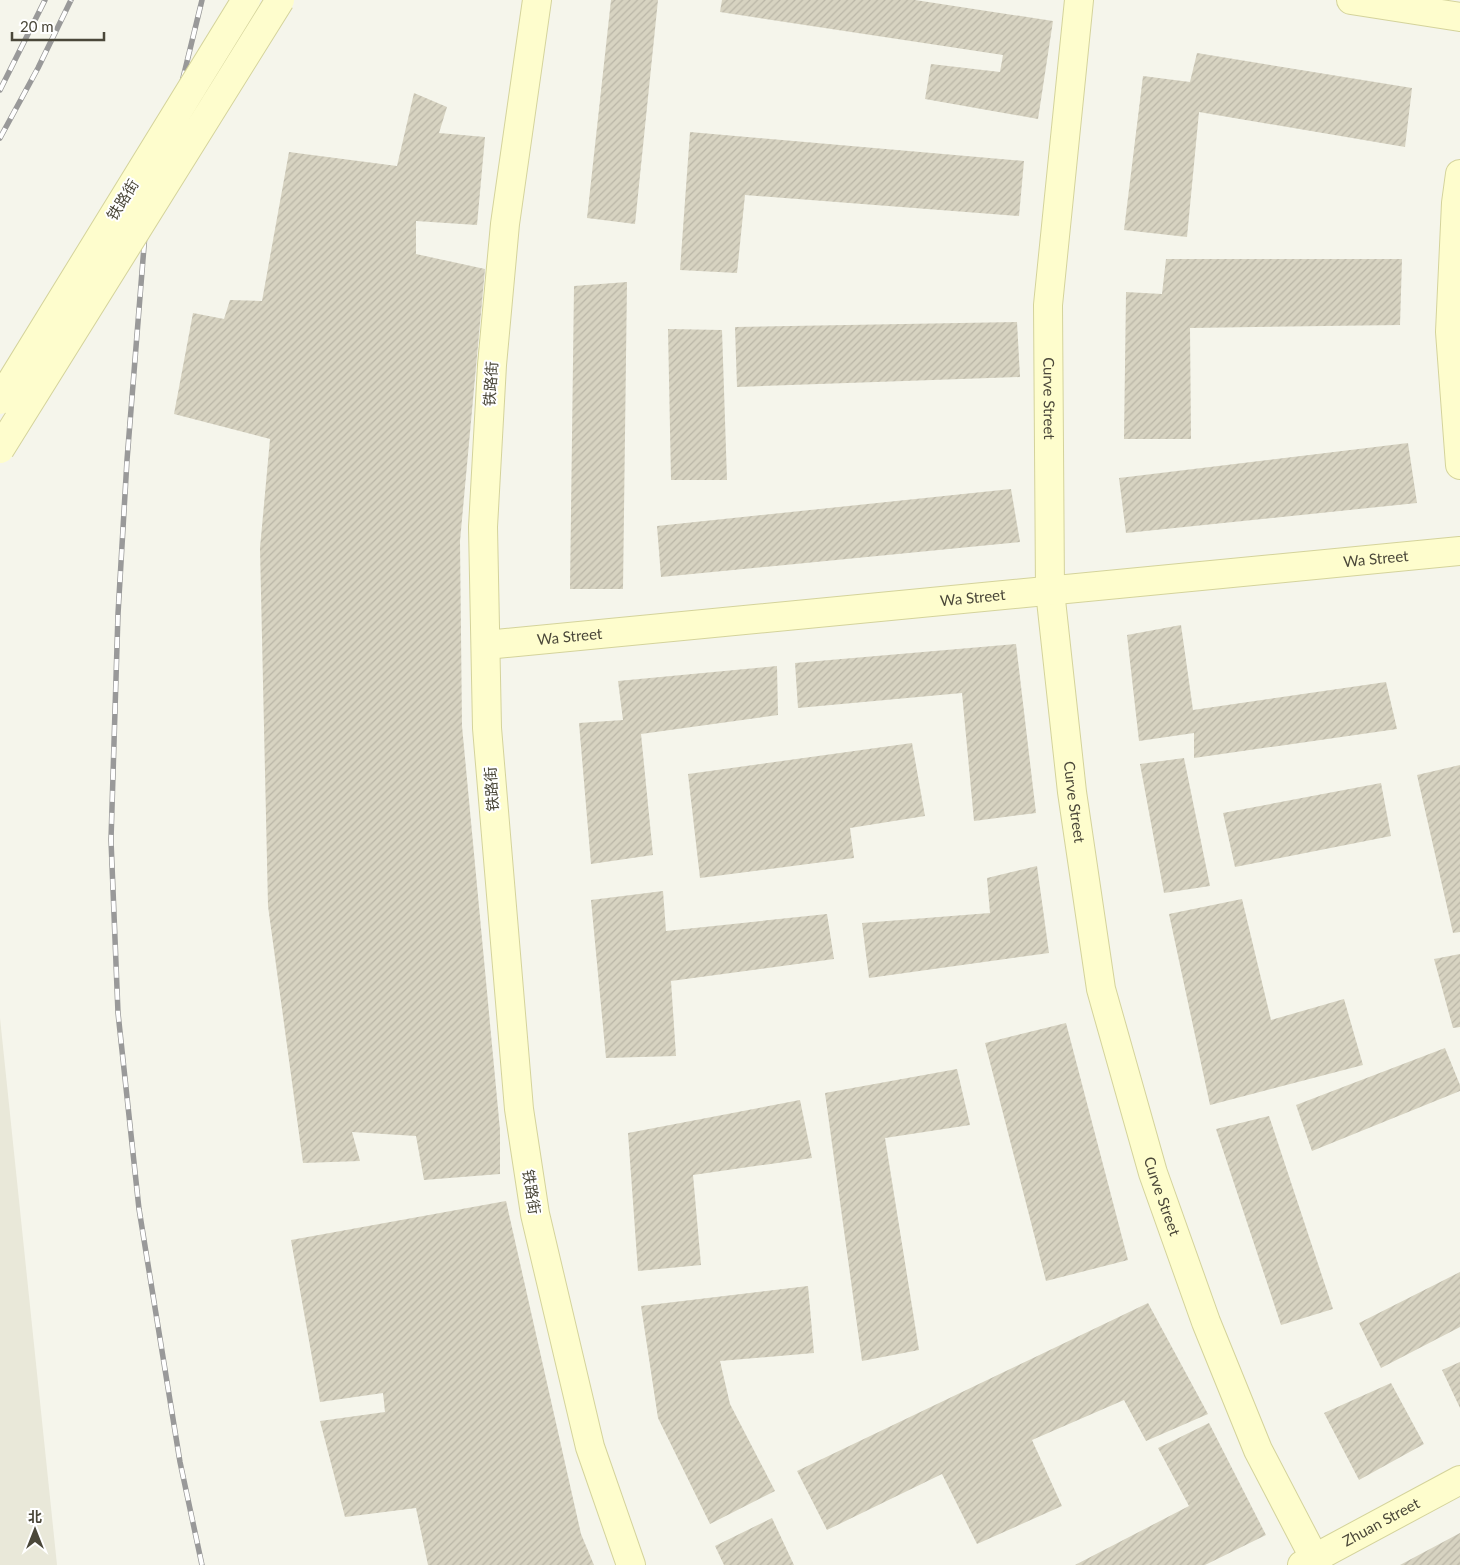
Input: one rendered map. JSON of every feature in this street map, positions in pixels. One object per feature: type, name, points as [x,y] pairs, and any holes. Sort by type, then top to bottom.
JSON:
[{"type":"street","name":"铁路街","points":[[0,400],[246,0]]},
{"type":"street","points":[[0,449],[280,0]]},
{"type":"street","name":"铁路街","points":[[538,0],[504,224],[492,365],[483,527],[487,728],[518,1109],[535,1214],[590,1447],[631,1565]]},
{"type":"street","name":"Curve Street","points":[[1079,0],[1048,306],[1050,591],[1072,792],[1101,989],[1153,1173],[1206,1322],[1258,1450],[1311,1563]]},
{"type":"street","points":[[1351,0],[1460,17]]},
{"type":"street","points":[[1460,174],[1456,203],[1450,332],[1460,465]]},
{"type":"street","name":"Wa Street","points":[[486,645],[1460,551]]},
{"type":"street","name":"Zhuan Street","points":[[1311,1563],[1460,1480]]},
{"type":"shaded area","points":[[0,1018],[57,1565],[0,1565]]},
{"type":"building","points":[[611,0],[658,0],[635,224],[587,218]]},
{"type":"building","points":[[722,0],[915,0],[1053,21],[1038,119],[925,99],[931,64],[1000,72],[1003,55],[720,12]]},
{"type":"building","points":[[1197,53],[1412,88],[1405,147],[1199,112],[1187,237],[1124,230],[1143,76],[1190,82]]},
{"type":"building","points":[[414,93],[447,107],[439,133],[485,137],[477,225],[416,221],[416,254],[485,269],[460,541],[462,726],[500,1130],[500,1174],[424,1180],[416,1136],[352,1132],[360,1161],[303,1163],[268,906],[260,548],[270,439],[174,414],[193,313],[224,319],[230,300],[262,301],[289,152],[397,166]]},
{"type":"building","points":[[690,132],[1024,161],[1019,216],[745,195],[737,273],[680,270]]},
{"type":"building","points":[[1166,259],[1402,259],[1400,325],[1190,328],[1191,439],[1124,439],[1126,292],[1162,294]]},
{"type":"building","points":[[627,282],[623,589],[570,589],[574,286]]},
{"type":"building","points":[[1017,322],[1020,377],[737,387],[735,327]]},
{"type":"building","points":[[668,329],[722,330],[727,480],[671,480]]},
{"type":"building","points":[[1408,443],[1417,503],[1126,533],[1119,478]]},
{"type":"building","points":[[1011,489],[1020,542],[661,577],[657,526]]},
{"type":"building","points":[[1181,625],[1193,710],[1386,682],[1397,729],[1194,758],[1194,733],[1139,741],[1127,635]]},
{"type":"building","points":[[1016,644],[1036,813],[974,821],[962,693],[798,708],[795,663]]},
{"type":"building","points":[[777,666],[778,715],[641,734],[653,855],[591,864],[579,723],[623,720],[618,681]]},
{"type":"building","points":[[912,743],[925,816],[850,828],[854,858],[700,878],[688,774]]},
{"type":"building","points":[[1184,758],[1210,886],[1164,893],[1140,764]]},
{"type":"building","points":[[1460,765],[1460,932],[1453,933],[1417,775]]},
{"type":"building","points":[[1381,783],[1391,836],[1235,867],[1223,813]]},
{"type":"building","points":[[1037,866],[1049,953],[869,978],[862,923],[990,913],[987,878]]},
{"type":"building","points":[[663,891],[666,931],[827,914],[834,959],[671,981],[676,1056],[606,1058],[591,900]]},
{"type":"building","points":[[1242,899],[1271,1020],[1344,999],[1363,1065],[1210,1105],[1169,914]]},
{"type":"building","points":[[1460,954],[1460,1027],[1453,1028],[1434,959]]},
{"type":"building","points":[[1066,1023],[1128,1260],[1046,1281],[985,1043]]},
{"type":"building","points":[[1445,1048],[1460,1085],[1460,1091],[1312,1151],[1296,1105]]},
{"type":"building","points":[[957,1069],[970,1125],[885,1138],[919,1350],[862,1361],[825,1093]]},
{"type":"building","points":[[800,1100],[812,1158],[693,1175],[701,1265],[638,1271],[628,1133]]},
{"type":"building","points":[[1269,1116],[1333,1309],[1281,1325],[1216,1129]]},
{"type":"building","points":[[506,1201],[581,1534],[594,1565],[428,1565],[416,1508],[345,1517],[320,1421],[385,1412],[383,1393],[320,1402],[291,1240]]},
{"type":"building","points":[[1460,1272],[1460,1327],[1381,1368],[1359,1323]]},
{"type":"building","points":[[808,1286],[814,1353],[720,1361],[730,1404],[775,1491],[710,1524],[658,1418],[641,1306]]},
{"type":"building","points":[[1148,1303],[1208,1414],[1146,1441],[1124,1400],[1032,1440],[1062,1506],[977,1544],[942,1474],[827,1530],[797,1471]]},
{"type":"building","points":[[1460,1362],[1460,1408],[1442,1370]]},
{"type":"building","points":[[1391,1383],[1424,1444],[1359,1480],[1324,1413]]},
{"type":"building","points":[[1209,1423],[1266,1535],[1205,1565],[1075,1565],[1189,1506],[1158,1448]]},
{"type":"building","points":[[772,1518],[794,1565],[724,1565],[715,1546]]},
{"type":"building","points":[[1460,1533],[1460,1565],[1400,1565]]},
{"type":"railway","points":[[0,90],[45,0]]},
{"type":"railway","points":[[0,138],[38,68],[71,0]]},
{"type":"railway","points":[[202,0],[145,234],[127,460],[118,614],[111,840],[118,1013],[139,1209],[180,1462],[202,1565]]}]
